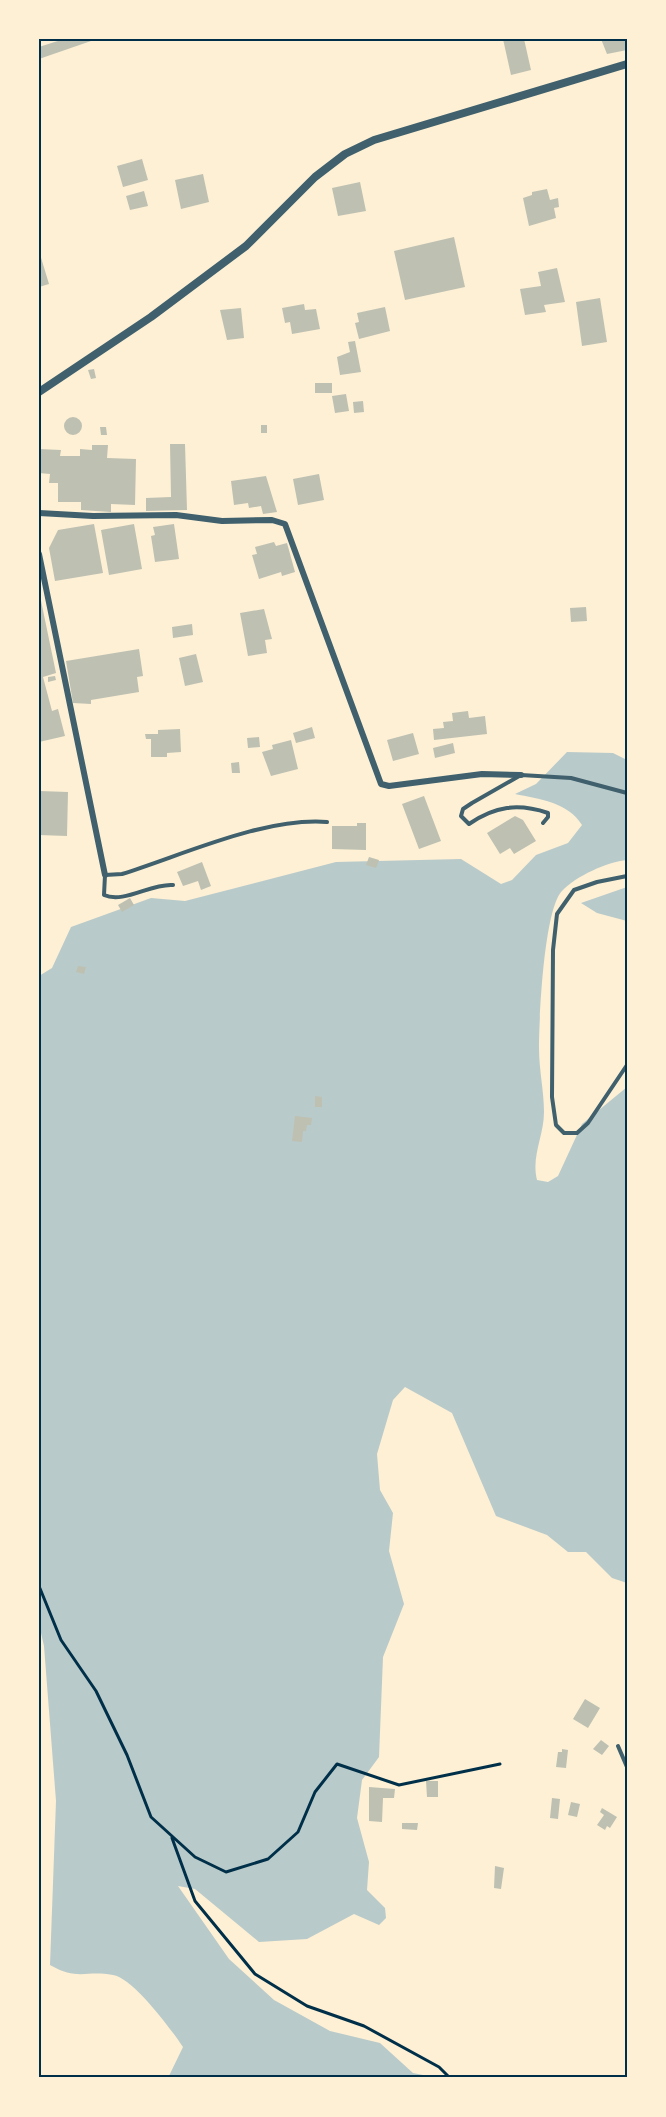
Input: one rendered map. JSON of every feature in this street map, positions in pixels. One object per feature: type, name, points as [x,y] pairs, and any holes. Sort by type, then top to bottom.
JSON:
[{"type":"street","points":[[39,392],[151,317],[246,246],[315,177],[345,154],[374,140],[627,64]]},
{"type":"street","points":[[39,513],[93,516],[176,515],[222,521],[272,520],[285,524],[381,784],[390,786],[482,774],[521,775]]},
{"type":"street","points":[[39,554],[105,875]]},
{"type":"lane","points":[[543,823],[548,813],[518,806],[490,811],[469,824],[461,816],[463,809],[521,775],[571,778],[627,793]]},
{"type":"lane","points":[[173,885],[162,884],[109,897],[104,895],[105,875],[122,873],[229,839],[295,822],[327,822]]},
{"type":"lane","points":[[627,876],[597,882],[574,890],[557,914],[552,1002],[552,1097],[556,1125],[564,1133],[577,1133],[588,1123],[627,1065]]},
{"type":"lane","points":[[618,1746],[627,1767]]},
{"type":"path","points":[[39,1586],[61,1640],[96,1691],[127,1755],[151,1817],[195,1857],[226,1872],[267,1859],[298,1832],[315,1792],[338,1764],[399,1785],[500,1764]]},
{"type":"path","points":[[171,1836],[195,1901],[255,1974],[307,2006],[364,2026],[439,2067],[450,2078]]},
{"type":"shaded area","points":[[567,752],[613,753],[627,760],[627,860],[592,871],[568,885],[556,902],[551,919],[542,990],[539,1048],[544,1112],[536,1171],[537,1180],[548,1182],[558,1176],[582,1124],[627,1087],[627,1583],[612,1578],[586,1552],[568,1552],[547,1535],[496,1516],[452,1413],[405,1387],[393,1400],[377,1454],[380,1490],[393,1513],[389,1551],[404,1604],[383,1657],[379,1757],[362,1780],[357,1818],[369,1862],[367,1890],[385,1908],[386,1918],[379,1925],[354,1914],[307,1939],[259,1942],[195,1889],[178,1886],[229,1959],[274,2000],[330,2031],[380,2043],[413,2073],[438,2078],[168,2078],[183,2047],[141,1994],[121,1978],[113,1975],[68,1973],[50,1965],[56,1801],[44,1646],[39,1624],[39,976],[52,968],[71,927],[151,898],[185,901],[336,862],[461,859],[501,884],[512,880],[536,855],[568,843],[582,825],[576,817],[561,806],[515,794],[536,784]]},
{"type":"shaded area","points":[[627,887],[627,921],[597,913],[581,903]]},
{"type":"building","points":[[64,39],[90,39],[91,41],[39,59],[39,47]]},
{"type":"building","points":[[503,39],[524,39],[531,70],[511,75]]},
{"type":"building","points":[[601,39],[625,39],[627,50],[607,54]]},
{"type":"building","points":[[142,159],[148,180],[123,187],[117,166]]},
{"type":"building","points":[[203,174],[209,202],[181,209],[175,180]]},
{"type":"building","points":[[360,182],[366,211],[338,216],[332,188]]},
{"type":"building","points":[[547,189],[550,200],[558,198],[559,207],[554,208],[556,218],[529,226],[523,198],[532,195],[532,192]]},
{"type":"building","points":[[144,191],[148,206],[130,210],[126,196]]},
{"type":"building","points":[[454,237],[465,287],[405,300],[394,251]]},
{"type":"building","points":[[39,251],[49,284],[39,287]]},
{"type":"building","points":[[557,268],[565,302],[544,305],[546,312],[525,315],[520,289],[541,286],[538,272]]},
{"type":"building","points":[[600,298],[607,342],[582,346],[576,302]]},
{"type":"building","points":[[304,304],[305,310],[316,309],[320,329],[292,334],[290,322],[285,323],[282,308]]},
{"type":"building","points":[[385,307],[390,331],[359,339],[355,323],[359,322],[357,313]]},
{"type":"building","points":[[241,308],[244,338],[227,340],[220,310]]},
{"type":"building","points":[[355,341],[361,372],[340,375],[337,357],[350,352],[348,342]]},
{"type":"building","points":[[94,369],[96,378],[91,379],[88,370]]},
{"type":"building","points":[[315,383],[332,383],[332,393],[315,393]]},
{"type":"building","points":[[346,394],[349,411],[335,413],[332,396]]},
{"type":"building","points":[[363,401],[364,412],[354,413],[353,402]]},
{"type":"building","points":[[73,417],[79,420],[82,426],[79,432],[73,435],[67,432],[64,426],[67,420]]},
{"type":"building","points":[[261,425],[267,425],[267,433],[261,433]]},
{"type":"building","points":[[100,427],[106,427],[107,435],[101,435]]},
{"type":"building","points":[[170,444],[185,444],[187,510],[146,511],[146,498],[171,497]]},
{"type":"building","points":[[92,445],[108,445],[107,458],[136,459],[135,505],[111,504],[111,512],[81,510],[81,502],[58,502],[58,483],[49,483],[50,474],[39,473],[39,449],[61,450],[60,456],[80,456],[80,449],[92,450]]},
{"type":"building","points":[[319,474],[324,500],[298,505],[293,479]]},
{"type":"building","points":[[266,476],[277,512],[263,514],[261,506],[249,508],[248,503],[234,505],[231,481]]},
{"type":"building","points":[[94,524],[103,573],[55,581],[49,548],[58,530]]},
{"type":"building","points":[[134,524],[142,569],[109,575],[101,530]]},
{"type":"building","points":[[174,524],[179,559],[155,562],[151,536],[155,535],[153,527]]},
{"type":"building","points":[[274,542],[276,546],[287,543],[295,572],[282,576],[281,572],[259,579],[252,555],[257,554],[255,547]]},
{"type":"building","points":[[39,591],[56,673],[43,677],[52,711],[58,709],[65,736],[39,742]]},
{"type":"building","points":[[586,607],[587,621],[571,622],[570,608]]},
{"type":"building","points":[[264,609],[272,639],[265,640],[267,653],[248,656],[240,613]]},
{"type":"building","points":[[192,624],[193,635],[173,638],[172,627]]},
{"type":"building","points":[[139,649],[143,676],[137,677],[139,692],[91,700],[91,704],[73,703],[66,661]]},
{"type":"building","points":[[196,654],[203,682],[185,686],[179,658]]},
{"type":"building","points":[[55,676],[56,680],[48,682],[48,677]]},
{"type":"building","points":[[468,711],[469,718],[485,716],[487,734],[434,740],[433,729],[444,728],[443,722],[453,721],[452,713]]},
{"type":"building","points":[[312,727],[315,738],[296,743],[293,733]]},
{"type":"building","points":[[180,729],[181,752],[167,753],[167,757],[151,757],[151,739],[146,739],[145,734],[158,734],[158,730]]},
{"type":"building","points":[[413,733],[419,754],[393,761],[387,740]]},
{"type":"building","points":[[259,737],[260,747],[248,748],[247,738]]},
{"type":"building","points":[[291,740],[298,769],[271,776],[262,752],[273,749],[272,745]]},
{"type":"building","points":[[453,743],[455,753],[435,758],[433,748]]},
{"type":"building","points":[[239,762],[240,773],[232,773],[231,763]]},
{"type":"building","points":[[39,791],[68,792],[67,836],[39,835]]},
{"type":"building","points":[[424,796],[441,841],[419,849],[402,804]]},
{"type":"building","points":[[515,816],[523,820],[536,841],[514,854],[510,848],[500,854],[487,833]]},
{"type":"building","points":[[357,823],[366,823],[366,850],[332,849],[332,826],[357,826]]},
{"type":"building","points":[[369,857],[379,860],[376,868],[366,865]]},
{"type":"building","points":[[202,862],[211,886],[201,890],[198,881],[183,886],[177,872]]},
{"type":"building","points":[[130,898],[134,905],[122,912],[118,905]]},
{"type":"building","points":[[78,966],[86,967],[84,974],[76,972]]},
{"type":"building","points":[[315,1096],[322,1097],[322,1107],[315,1107]]},
{"type":"building","points":[[295,1116],[312,1118],[311,1125],[307,1125],[306,1131],[303,1131],[302,1142],[292,1141]]},
{"type":"building","points":[[585,1699],[600,1708],[588,1728],[573,1719]]},
{"type":"building","points":[[601,1740],[609,1746],[602,1755],[593,1749]]},
{"type":"building","points":[[562,1749],[568,1750],[566,1768],[556,1767],[558,1752],[562,1752]]},
{"type":"building","points":[[426,1781],[438,1781],[438,1797],[427,1797]]},
{"type":"building","points":[[369,1787],[395,1789],[394,1798],[383,1798],[382,1822],[369,1821]]},
{"type":"building","points":[[552,1798],[560,1799],[558,1819],[550,1818]]},
{"type":"building","points":[[571,1802],[580,1804],[577,1817],[568,1815]]},
{"type":"building","points":[[602,1808],[617,1817],[610,1828],[607,1826],[605,1830],[597,1825],[604,1815],[600,1812]]},
{"type":"building","points":[[402,1823],[418,1823],[417,1830],[402,1829]]},
{"type":"building","points":[[495,1866],[504,1868],[501,1889],[494,1888]]}]
